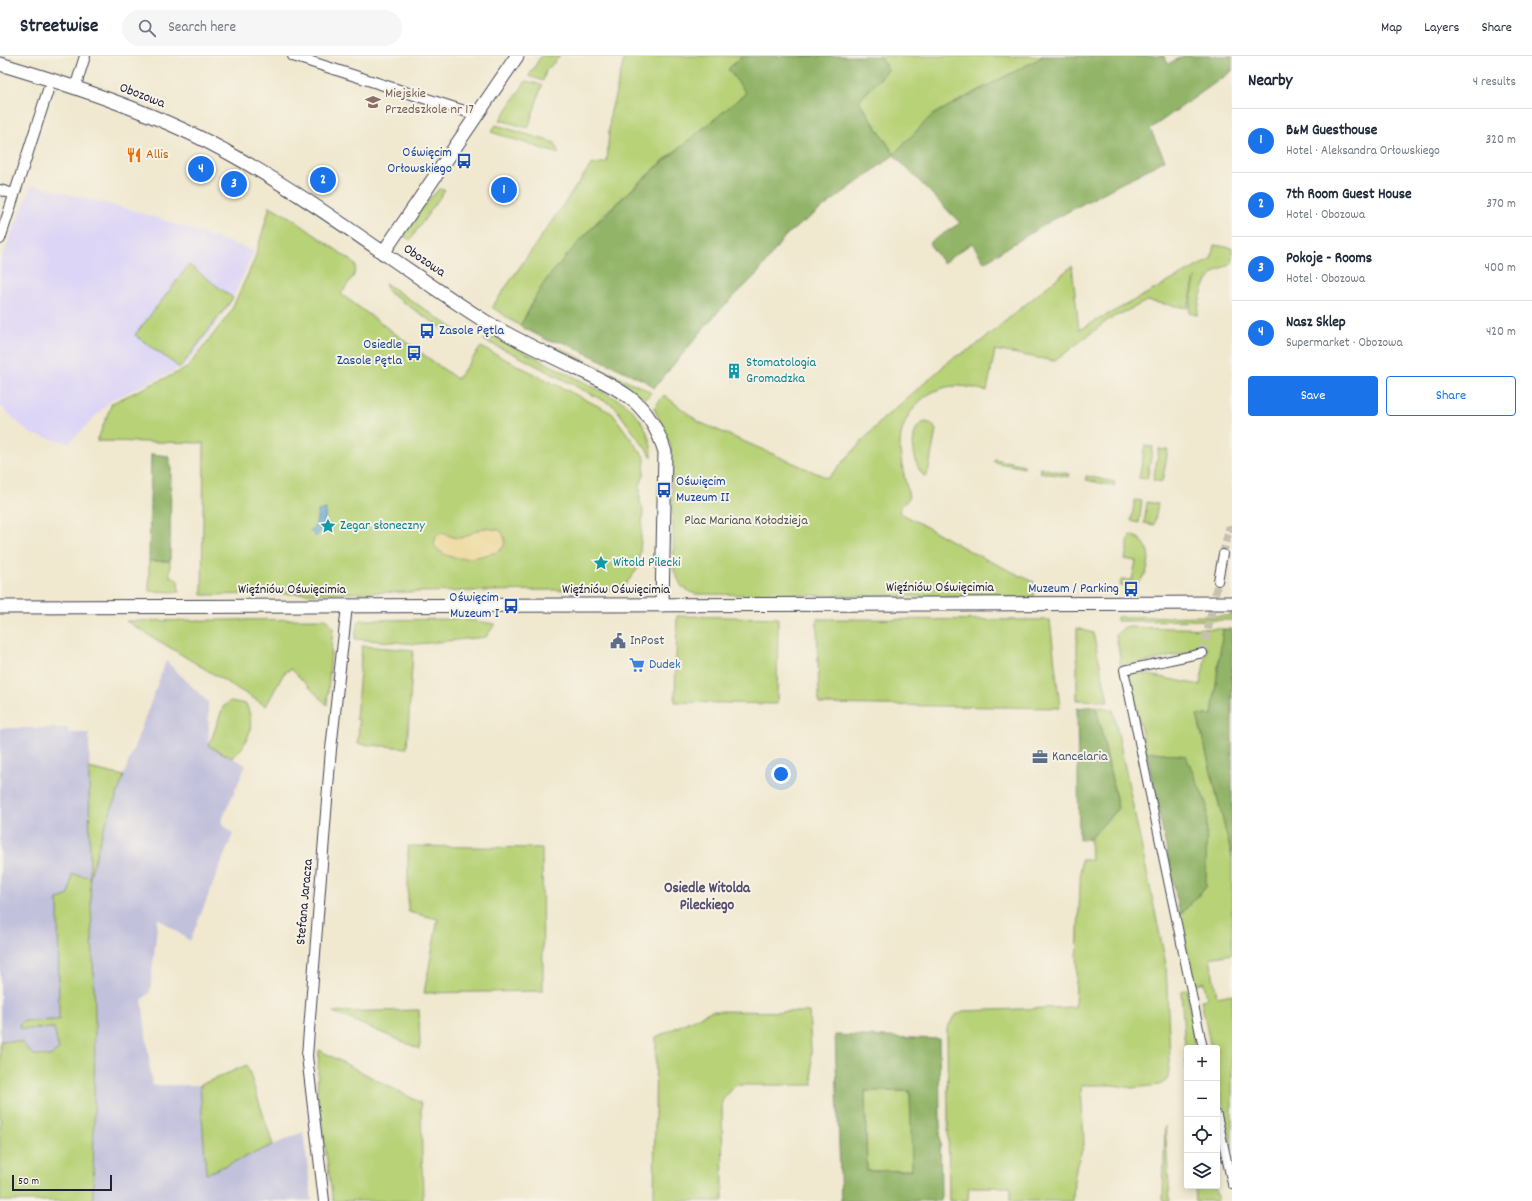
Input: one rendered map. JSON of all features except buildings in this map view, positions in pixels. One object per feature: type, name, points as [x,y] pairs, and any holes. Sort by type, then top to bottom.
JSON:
[{"type":"street","points":[[75,88],[85,56]]},
{"type":"street","points":[[293,56],[478,115]]},
{"type":"street","points":[[383,253],[517,56]]},
{"type":"street","name":"Obozowa","points":[[0,64],[75,88],[174,126],[232,154],[296,193],[482,319],[533,347],[607,383],[630,398],[648,416],[666,452],[662,605]]},
{"type":"street","points":[[0,239],[48,90]]},
{"type":"street","points":[[0,190],[14,194]]},
{"type":"street","points":[[1218,581],[1223,554]]},
{"type":"street","name":"Więźniów Oświęcimia","points":[[0,607],[1232,603]]},
{"type":"street","name":"Stefana Jaracza","points":[[324,1201],[306,1056],[331,749],[347,606]]},
{"type":"street","points":[[1202,1045],[1124,670],[1203,653]]},
{"type":"street","points":[[1217,1117],[1232,1184]]},
{"type":"shaded area","points":[[32,185],[136,211],[254,251],[229,306],[185,366],[111,400],[69,443],[31,434],[0,406],[0,262]]},
{"type":"shaded area","points":[[166,661],[208,702],[209,746],[246,765],[221,822],[233,834],[190,941],[158,918],[150,992],[142,1000],[152,1085],[200,1085],[206,1174],[303,1132],[312,1201],[93,1201],[95,1014],[69,895],[58,899],[59,1020],[54,1028],[59,1050],[50,1056],[33,1055],[21,1042],[0,1041],[0,728],[69,728],[68,733],[89,733],[91,875],[103,831]]},
{"type":"green space","points":[[541,56],[560,56],[546,71],[543,81],[529,76]]},
{"type":"green space","points":[[625,56],[743,56],[728,69],[747,93],[664,160],[603,215],[546,280],[520,326],[492,307],[591,165],[607,162],[610,115]]},
{"type":"green space","points":[[743,56],[880,56],[888,70],[859,101],[894,154],[932,115],[1044,56],[1164,56],[1168,64],[1183,56],[1232,56],[1232,71],[1150,129],[1165,160],[1047,223],[984,262],[972,243],[943,263],[929,243],[960,223],[894,155],[786,235],[758,273],[717,313],[654,388],[647,382],[562,342],[549,341],[520,326],[543,284],[592,228],[667,158],[746,93],[728,69]]},
{"type":"green space","points":[[880,56],[1044,56],[932,115],[894,154],[859,101],[888,70]]},
{"type":"green space","points":[[526,81],[542,85],[528,128],[500,120]]},
{"type":"green space","points":[[496,125],[555,143],[559,154],[491,132]]},
{"type":"green space","points":[[439,189],[445,190],[410,240],[404,236],[423,206]]},
{"type":"green space","points":[[270,206],[291,218],[352,261],[356,266],[354,275],[341,294],[457,379],[481,347],[612,413],[645,458],[644,475],[640,485],[640,502],[643,510],[639,567],[622,589],[202,595],[204,443],[97,441],[112,403],[187,368],[230,313],[254,261]]},
{"type":"green space","name":"Plac Mariana Kołodzieja","points":[[1214,245],[1232,248],[1232,264],[1215,272],[1210,277],[1203,290],[1197,315],[1189,313],[1195,278],[1188,308],[1147,301],[1108,320],[1055,361],[995,350],[987,391],[968,387],[945,387],[925,397],[916,405],[904,424],[901,435],[900,452],[909,498],[900,508],[899,512],[977,555],[1034,582],[1034,598],[695,594],[682,587],[674,571],[671,447],[654,408],[664,395],[699,422],[828,478],[882,420],[953,358],[974,347],[1072,266],[1079,330],[1211,259]]},
{"type":"green space","points":[[189,265],[233,298],[180,368],[135,335]]},
{"type":"green space","points":[[385,283],[459,333],[451,334],[388,292]]},
{"type":"green space","points":[[495,337],[623,402],[644,426],[650,440],[652,457],[614,406],[514,354],[483,340]]},
{"type":"green space","points":[[551,348],[560,348],[601,368],[597,370]]},
{"type":"green space","points":[[609,372],[651,393],[645,399],[643,398],[609,376]]},
{"type":"green space","points":[[926,422],[932,424],[936,430],[928,473],[924,476],[917,464],[913,447],[916,431],[920,425]]},
{"type":"green space","points":[[1145,446],[1153,447],[1147,479],[1139,478]]},
{"type":"green space","points":[[1159,449],[1168,450],[1162,482],[1153,480]]},
{"type":"green space","points":[[151,454],[168,456],[171,466],[170,561],[149,561]]},
{"type":"green space","points":[[995,459],[1024,465],[1024,468],[994,462]]},
{"type":"green space","points":[[1041,468],[1070,474],[1069,477],[1040,472]]},
{"type":"green space","points":[[1086,476],[1115,482],[1114,486],[1086,480]]},
{"type":"green space","points":[[1135,500],[1142,501],[1139,523],[1131,521]]},
{"type":"green space","points":[[1147,502],[1158,504],[1154,525],[1144,523]]},
{"type":"green space","points":[[1130,535],[1139,539],[1145,545],[1149,560],[1144,576],[1139,582],[1126,586],[1120,585],[1121,580],[1132,580],[1136,561],[1125,559]]},
{"type":"green space","points":[[149,561],[170,561],[170,577],[174,577],[178,581],[179,592],[149,591]]},
{"type":"green space","points":[[1232,612],[1232,620],[1117,621],[1117,617],[1229,616]]},
{"type":"green space","points":[[677,616],[778,618],[777,704],[675,702]]},
{"type":"green space","points":[[326,619],[333,627],[327,705],[291,669],[284,673],[266,706],[126,621]]},
{"type":"green space","points":[[460,619],[495,624],[486,637],[418,644],[355,639],[357,623],[360,620]]},
{"type":"green space","points":[[817,619],[1050,620],[1060,708],[819,704]]},
{"type":"green space","points":[[1124,627],[1223,629],[1212,715],[1197,715],[1232,857],[1232,954],[1210,958],[1217,997],[1232,994],[1232,1151],[1220,1092],[1220,1045],[1210,1045],[1201,1000],[1207,999],[1204,982],[1193,985],[1180,915],[1206,887],[1186,756],[1146,751],[1128,671],[1200,685],[1207,648],[1120,668],[1120,657],[1116,635]]},
{"type":"green space","points":[[1077,628],[1093,633],[1108,701],[1077,700]]},
{"type":"green space","points":[[1223,629],[1232,629],[1232,857],[1197,715],[1212,715]]},
{"type":"green space","points":[[362,646],[413,650],[407,748],[358,744],[359,720],[356,719]]},
{"type":"green space","points":[[230,701],[246,704],[250,719],[247,740],[232,758],[209,746],[223,707]]},
{"type":"green space","points":[[1096,706],[1113,710],[1166,964],[1170,1061],[1168,1077],[1165,1082],[1159,1085],[1132,1088],[1113,1085],[1081,1085],[1084,1145],[1077,1164],[1074,1180],[1073,1201],[1011,1201],[1011,1187],[969,1187],[968,1200],[949,1201],[947,1029],[954,1016],[963,1011],[1075,1007],[1081,860],[1091,860],[1090,839],[1118,808]]},
{"type":"green space","points":[[1096,706],[1118,808],[1090,839],[1079,840],[1077,708]]},
{"type":"green space","points":[[1146,751],[1186,756],[1207,805],[1206,887],[1180,915]]},
{"type":"green space","points":[[89,768],[124,776],[103,831],[90,877]]},
{"type":"green space","points":[[408,846],[542,848],[543,991],[424,993],[438,919],[408,912]]},
{"type":"green space","points":[[72,874],[90,877],[95,1014],[93,1201],[0,1201],[0,1041],[21,1042],[33,1055],[50,1056],[59,1050],[54,1028],[21,1029],[19,1024],[23,1021],[59,1020],[58,899],[69,895]]},
{"type":"green space","points":[[1187,989],[1195,1045],[1185,1045],[1181,991]]},
{"type":"green space","points":[[419,1010],[420,1049],[333,1012]]},
{"type":"green space","points":[[711,1011],[809,1012],[813,1085],[737,1085],[730,1090],[722,1101],[723,1201],[654,1201],[656,1037]]},
{"type":"green space","points":[[835,1035],[939,1039],[941,1201],[841,1201]],"holes":[[[865,1091],[910,1091],[912,1170],[867,1171]]]},
{"type":"green space","points":[[319,1050],[421,1103],[423,1201],[333,1201],[317,1093]]},
{"type":"green space","points":[[247,1065],[273,1145],[206,1174],[200,1085]]},
{"type":"green space","points":[[865,1091],[910,1091],[913,1170],[867,1171]]},
{"type":"green space","points":[[1165,1126],[1170,1201],[1163,1201]]},
{"type":"green space","points":[[1195,1189],[1215,1189],[1218,1201],[1196,1201]]},
{"type":"sand","points":[[483,528],[500,530],[505,541],[502,549],[495,553],[482,556],[460,558],[446,555],[439,551],[434,545],[436,536],[442,533],[460,538]]},
{"type":"water","points":[[326,509],[324,526],[316,537],[310,531],[316,524],[318,511]]},
{"type":"tunnel","points":[[1223,554],[1229,529],[1232,529]]},
{"type":"tunnel","points":[[1203,653],[1218,581]]},
{"type":"place","name":"Miejskie Przedszkole nr 17","points":[[373,102]]},
{"type":"place","name":"Allis","points":[[134,155]]},
{"type":"place","name":"Oświęcim Orłowskiego","points":[[464,161]]},
{"type":"place","name":"Nasz Sklep","points":[[201,169]]},
{"type":"place","name":"7th Room Guest House","points":[[323,180]]},
{"type":"place","name":"Pokoje - Rooms","points":[[234,184]]},
{"type":"place","name":"B&M Guesthouse","points":[[504,190]]},
{"type":"place","name":"Zasole Pętla","points":[[427,331]]},
{"type":"place","name":"Osiedle Zasole Pętla","points":[[414,353]]},
{"type":"place","name":"Stomatologia Gromadzka","points":[[734,371]]},
{"type":"place","name":"Oświęcim Muzeum II","points":[[664,490]]},
{"type":"place","name":"Zegar słoneczny","points":[[328,526]]},
{"type":"place","name":"Witold Pilecki","points":[[601,563]]},
{"type":"place","name":"Muzeum / Parking","points":[[1131,589]]},
{"type":"place","name":"Oświęcim Muzeum I","points":[[511,606]]},
{"type":"place","name":"InPost","points":[[618,641]]},
{"type":"place","name":"Dudek","points":[[637,665]]},
{"type":"place","name":"Kancelaria","points":[[1040,757]]},
{"type":"district","name":"Osiedle Witolda Pileckiego","points":[[707,898]]}]
